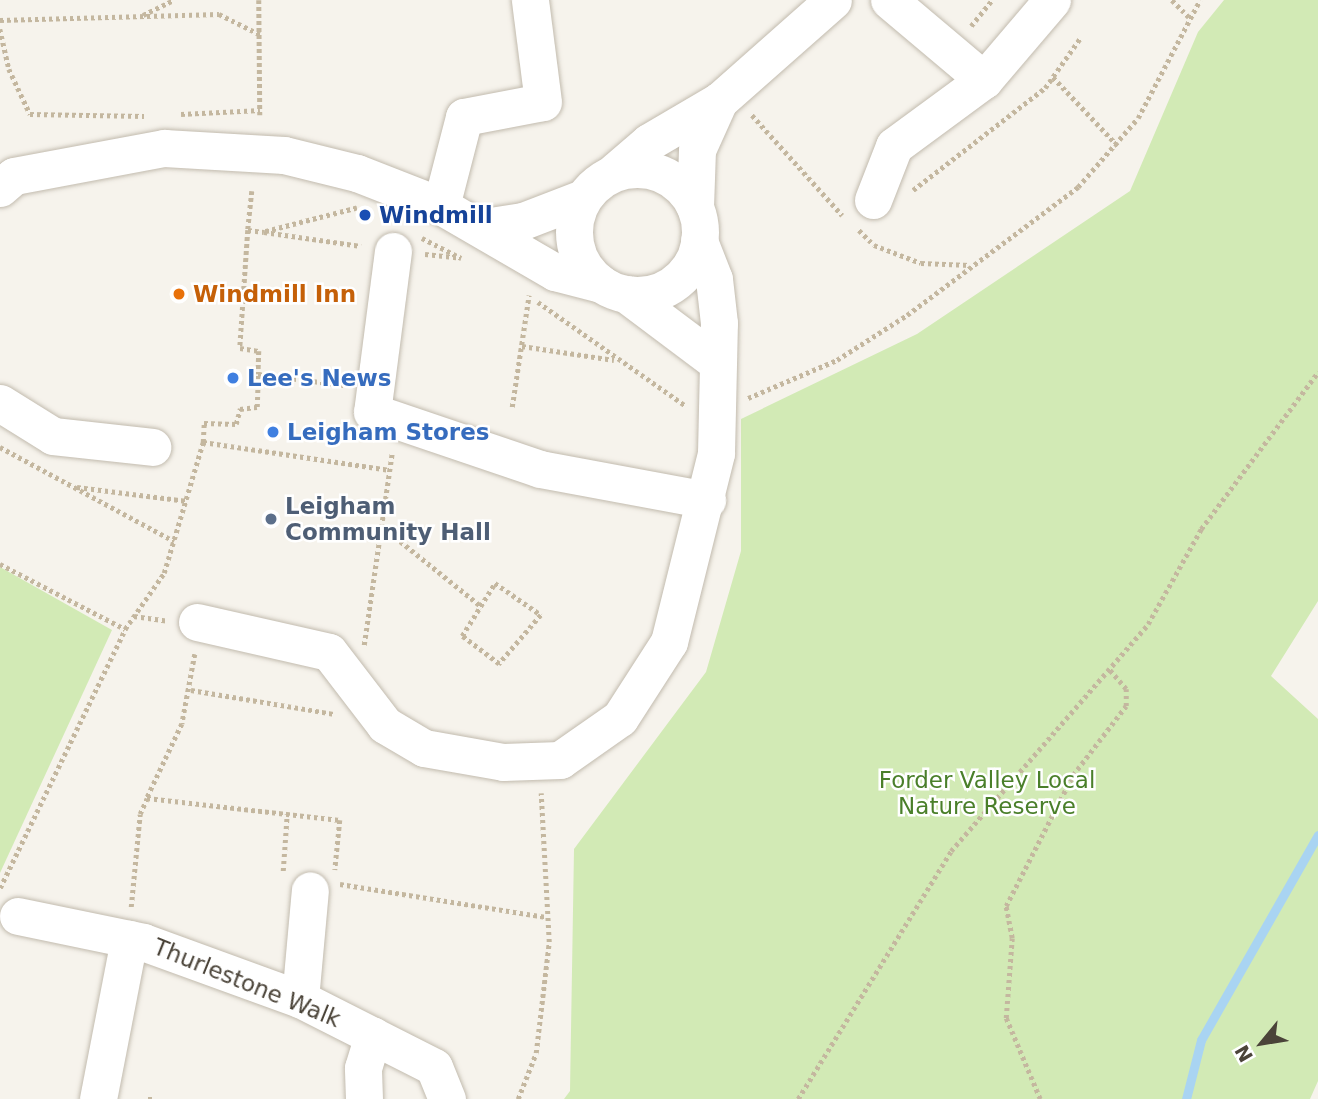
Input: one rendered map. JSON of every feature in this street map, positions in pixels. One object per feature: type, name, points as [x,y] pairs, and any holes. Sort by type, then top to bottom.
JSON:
[{"type":"street","points":[[442,206],[464,117],[543,102],[530,0]]},
{"type":"street","points":[[484,226],[523,220],[583,198],[649,142],[719,101],[833,0]]},
{"type":"street","points":[[889,0],[984,80]]},
{"type":"street","points":[[875,212],[894,146],[984,80],[1052,0]]},
{"type":"street","points":[[5,171],[164,148],[222,147],[357,173],[442,206],[484,226],[555,272],[614,289],[651,294],[674,283],[697,224],[697,150],[719,101]]},
{"type":"street","points":[[197,622],[329,652],[385,725],[424,748],[503,762],[560,760],[620,718],[669,642],[707,500],[718,406],[714,360],[719,323],[715,279],[697,224],[679,185],[655,171],[614,172]]},
{"type":"street","points":[[583,198],[574,224],[577,252],[614,289],[714,360]]},
{"type":"street","points":[[402,242],[384,417],[540,469],[707,500]]},
{"type":"street","points":[[0,403],[53,436],[152,447]]},
{"type":"street","points":[[300,999],[310,890]]},
{"type":"street","name":"Thurlestone Walk","points":[[9,902],[130,939],[300,999],[434,1067],[447,1099]]},
{"type":"street","points":[[98,1099],[130,939]]},
{"type":"street","points":[[365,1099],[363,1068],[373,1036]]},
{"type":"path","points":[[140,16],[174,0]]},
{"type":"path","points":[[177,114],[260,113],[259,0]]},
{"type":"path","points":[[1172,0],[1189,17]]},
{"type":"path","points":[[518,289],[615,360],[700,415],[718,406],[782,387],[907,315],[1078,187],[1118,146],[1200,0]]},
{"type":"path","points":[[0,20],[219,14],[261,35]]},
{"type":"path","points":[[0,29],[9,69],[30,114],[152,116]]},
{"type":"path","points":[[875,212],[1053,77],[1081,37]]},
{"type":"path","points":[[1053,77],[1118,146]]},
{"type":"path","points":[[9,902],[125,629],[164,573],[204,442],[204,423],[236,424],[240,409],[257,407],[259,351],[240,348],[252,191]]},
{"type":"path","points":[[264,232],[357,208],[367,211]]},
{"type":"path","points":[[248,230],[402,242],[472,264]]},
{"type":"path","points":[[512,407],[529,295]]},
{"type":"path","points":[[522,346],[615,360]]},
{"type":"path","points":[[798,1099],[951,851],[1107,668],[1148,624],[1200,529],[1318,372]]},
{"type":"path","points":[[258,374],[318,382]]},
{"type":"path","points":[[191,690],[331,714],[362,692],[390,470],[384,417]]},
{"type":"path","points":[[204,442],[390,470]]},
{"type":"path","points":[[0,447],[174,541]]},
{"type":"path","points":[[73,486],[187,501]]},
{"type":"path","points":[[383,527],[482,607]]},
{"type":"path","points":[[0,564],[125,629]]},
{"type":"path","points":[[495,583],[541,615],[499,664],[462,636],[482,607],[495,583]]},
{"type":"path","points":[[130,939],[134,859],[148,798],[191,690],[197,622]]},
{"type":"path","points":[[1040,1099],[1006,1018],[1012,938],[1006,906],[1073,775],[1126,706],[1126,689],[1107,668]]},
{"type":"path","points":[[519,1099],[536,1052],[546,917],[541,761]]},
{"type":"path","points":[[148,798],[340,820],[334,883],[546,917]]},
{"type":"path","points":[[287,814],[283,879],[310,882],[310,890]]},
{"type":"path","points":[[148,1099],[155,1099]]},
{"type":"green space","name":"Forder Valley Local Nature Reserve","points":[[1224,0],[1318,0],[1318,601],[1271,676],[1318,719],[1318,1081],[1310,1099],[564,1099],[570,1091],[574,849],[706,672],[741,551],[741,419],[917,334],[1130,191],[1198,32]]},
{"type":"green space","points":[[0,567],[112,630],[0,873]]},
{"type":"waterway","points":[[1186,1099],[1201,1040],[1318,835]]},
{"type":"place","name":"Windmill","points":[[365,215]]},
{"type":"place","name":"Windmill Inn","points":[[179,294]]},
{"type":"place","name":"Lee's News","points":[[233,378]]},
{"type":"place","name":"Leigham Stores","points":[[273,432]]},
{"type":"place","name":"Leigham Community Hall","points":[[271,519]]}]
